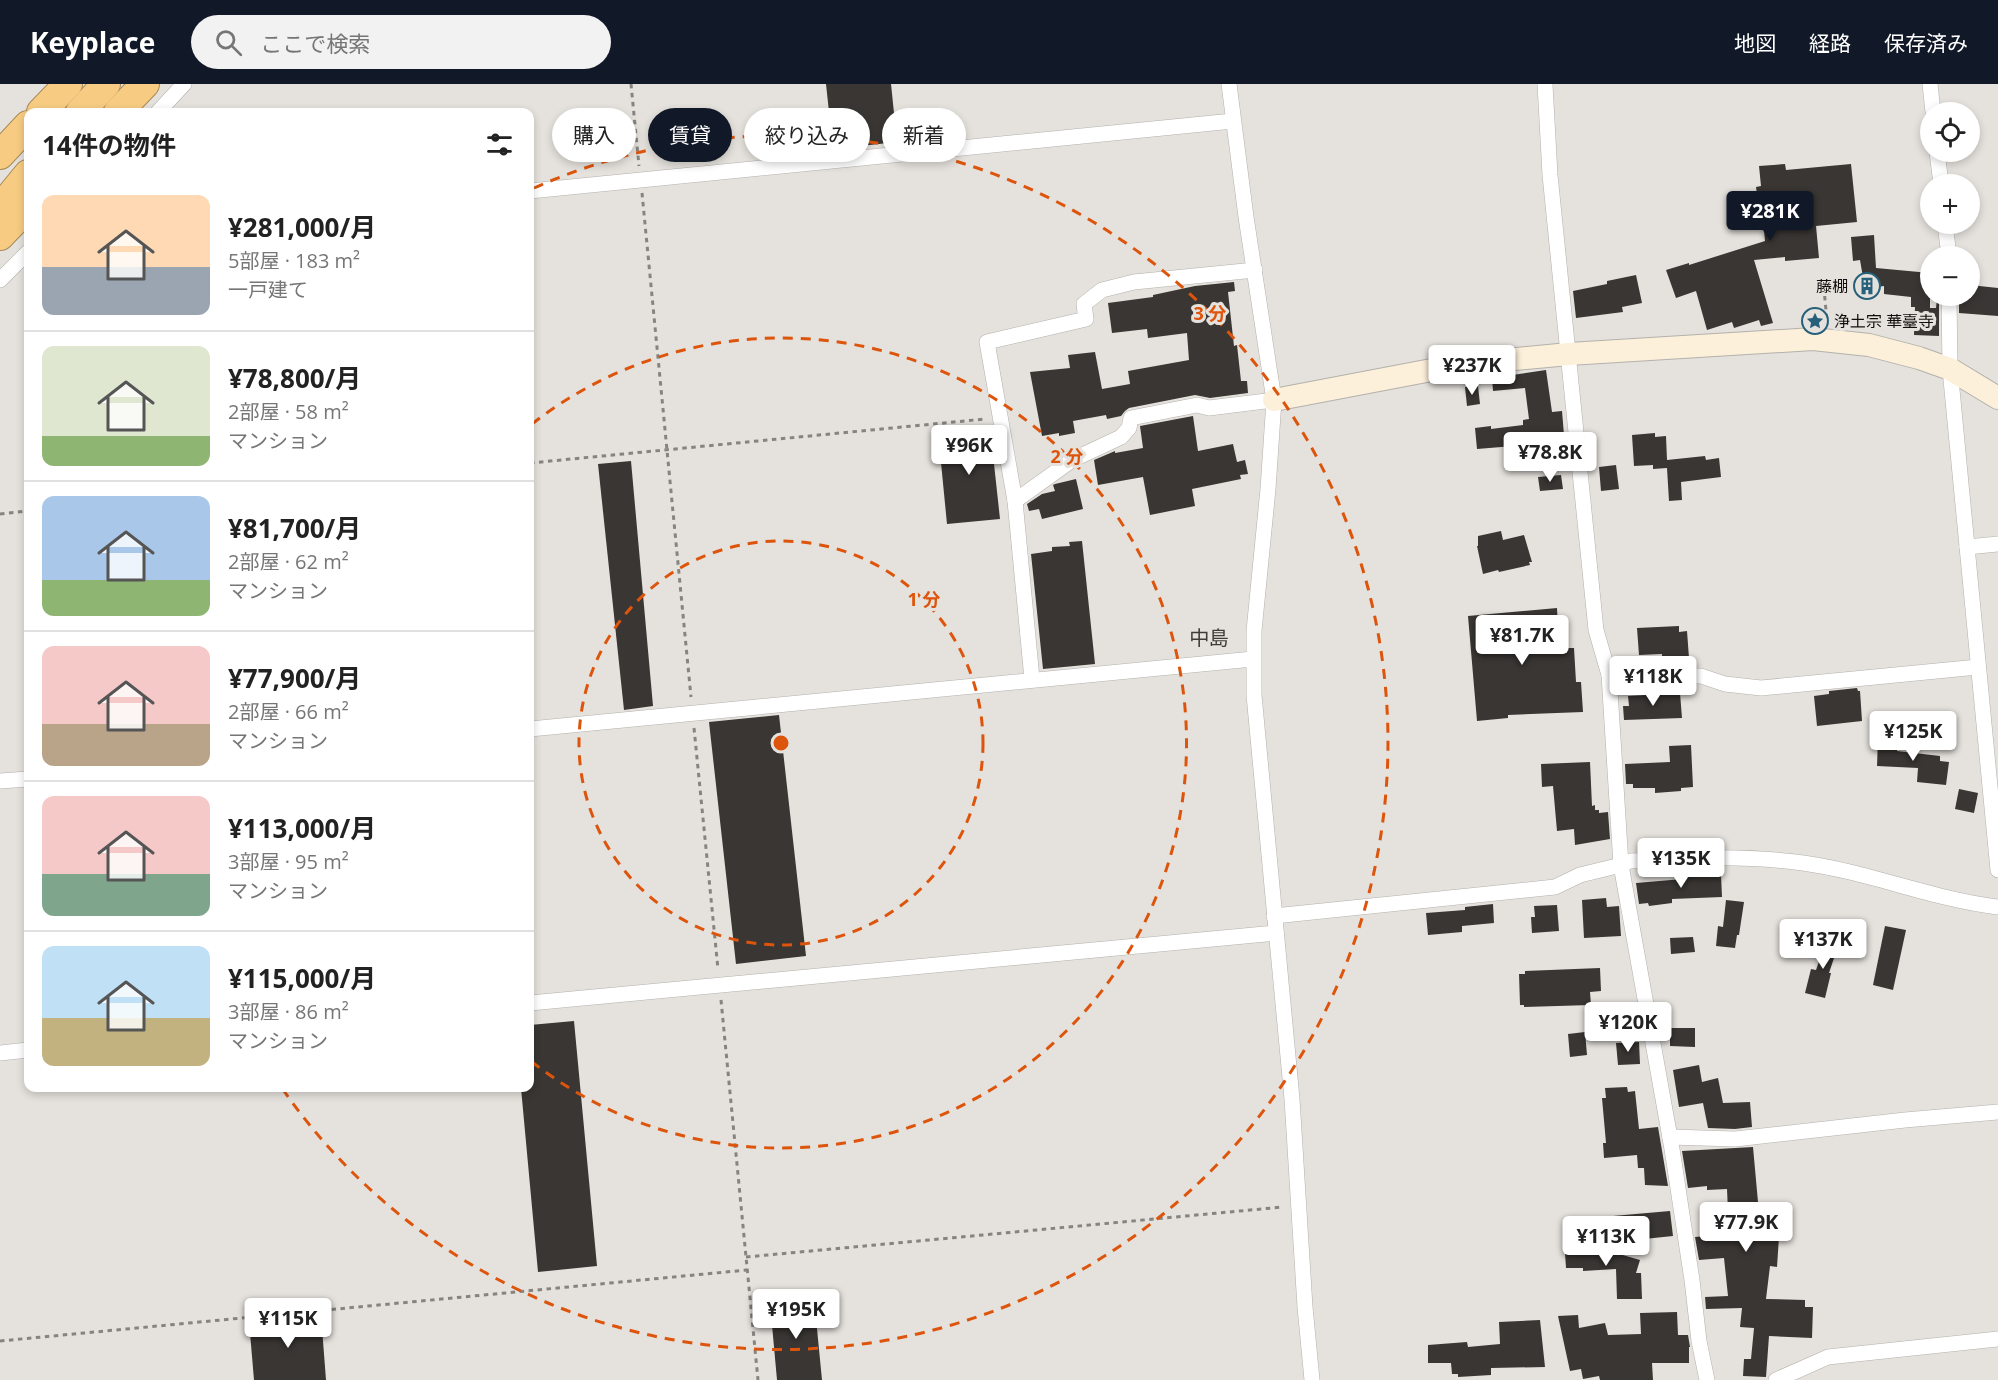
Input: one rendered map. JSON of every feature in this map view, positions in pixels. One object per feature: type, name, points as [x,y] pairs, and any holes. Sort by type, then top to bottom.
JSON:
[{"type":"highway","points":[[45,108],[68,84]]},
{"type":"highway","points":[[90,108],[106,84]]},
{"type":"highway","points":[[93,108],[131,84]]},
{"type":"highway","points":[[122,108],[145,84]]},
{"type":"highway","points":[[0,155],[24,129]]},
{"type":"highway","points":[[0,194],[24,170]]},
{"type":"highway","points":[[0,208],[24,179]]},
{"type":"highway","points":[[0,221],[24,196]]},
{"type":"highway","points":[[0,236],[24,211]]},
{"type":"street","points":[[162,108],[184,84]]},
{"type":"street","points":[[1229,84],[1274,400],[1253,659],[1256,726],[1292,1099],[1312,1380]]},
{"type":"street","points":[[1545,84],[1550,175],[1596,630],[1609,675],[1621,865],[1670,1137],[1699,1341],[1707,1380]]},
{"type":"street","points":[[1930,84],[1932,102]]},
{"type":"street","points":[[534,191],[1233,121]]},
{"type":"street","points":[[0,280],[24,256]]},
{"type":"street","points":[[1032,679],[1015,501],[987,342],[1086,319],[1084,304],[1102,290],[1134,282],[1254,270]]},
{"type":"street","points":[[1949,306],[1950,369],[1998,870]]},
{"type":"street","points":[[1015,501],[1072,460],[1121,437],[1129,428],[1131,418],[1197,405],[1209,408],[1274,400],[1463,364],[1569,354],[1812,339],[1869,345],[1950,369],[1998,398]]},
{"type":"street","points":[[1967,548],[1998,544]]},
{"type":"street","points":[[534,729],[1253,659]]},
{"type":"street","points":[[1609,675],[1701,676],[1725,684],[1761,688],[1978,667]]},
{"type":"street","points":[[0,781],[24,778]]},
{"type":"street","points":[[1274,916],[1556,887],[1580,875],[1630,861],[1712,857],[1803,863],[1858,874],[1968,903],[1998,907]]},
{"type":"street","points":[[534,1003],[1276,933]]},
{"type":"street","points":[[0,1053],[24,1050]]},
{"type":"street","points":[[1670,1137],[1735,1139],[1998,1112]]},
{"type":"street","points":[[1776,1380],[1828,1357],[1998,1339]]},
{"type":"path","points":[[631,84],[758,1380]]},
{"type":"path","points":[[1823,279],[1828,341]]},
{"type":"path","points":[[534,463],[1000,418]]},
{"type":"path","points":[[0,514],[24,511]]},
{"type":"path","points":[[746,1257],[1300,1206]]},
{"type":"path","points":[[0,1341],[747,1270]]},
{"type":"building","points":[[826,84],[891,84],[893,108],[882,108],[882,144],[870,145],[870,108],[829,108]]},
{"type":"building","points":[[1785,164],[1786,170],[1851,164],[1857,222],[1816,226],[1819,258],[1785,261],[1785,257],[1754,260],[1773,323],[1761,326],[1759,320],[1734,328],[1732,322],[1707,330],[1696,291],[1676,298],[1666,270],[1765,241],[1762,210],[1759,210],[1756,187],[1761,186],[1759,166]]},
{"type":"building","points":[[1874,235],[1876,268],[1920,272],[1920,306],[1936,308],[1939,306],[1939,336],[1914,335],[1915,307],[1911,307],[1911,297],[1884,294],[1884,286],[1865,289],[1860,260],[1853,261],[1851,237]]},
{"type":"building","points":[[1636,275],[1642,303],[1622,307],[1623,312],[1576,318],[1573,291]]},
{"type":"building","points":[[1234,282],[1235,291],[1228,292],[1234,346],[1237,345],[1241,381],[1247,381],[1248,393],[1210,398],[1195,395],[1129,408],[1121,416],[1107,419],[1106,415],[1073,421],[1075,433],[1042,436],[1030,372],[1070,368],[1068,355],[1095,352],[1102,389],[1130,384],[1128,371],[1189,360],[1187,333],[1148,338],[1147,329],[1112,333],[1108,303],[1153,297],[1153,295],[1195,286]]},
{"type":"building","points":[[1980,286],[1998,288],[1998,316],[1959,313],[1959,306],[1980,306]]},
{"type":"building","points":[[1546,370],[1552,412],[1562,411],[1564,435],[1559,436],[1560,440],[1540,442],[1540,444],[1477,449],[1475,428],[1491,426],[1491,429],[1523,425],[1523,420],[1529,419],[1525,388],[1493,391],[1492,378]]},
{"type":"building","points":[[1478,386],[1480,404],[1467,406],[1465,387]]},
{"type":"building","points":[[1193,416],[1198,451],[1233,444],[1237,462],[1245,460],[1248,474],[1240,475],[1241,479],[1192,489],[1195,506],[1150,515],[1143,477],[1098,485],[1094,460],[1115,451],[1115,453],[1143,448],[1140,426]]},
{"type":"building","points":[[990,427],[1000,519],[947,524],[938,432]]},
{"type":"building","points":[[1655,433],[1655,437],[1666,436],[1667,460],[1705,456],[1706,460],[1719,458],[1721,477],[1681,482],[1682,500],[1669,501],[1667,468],[1653,469],[1653,465],[1634,466],[1632,435]]},
{"type":"building","points":[[631,461],[653,706],[624,710],[598,464]]},
{"type":"building","points":[[1616,465],[1619,489],[1601,491],[1599,467]]},
{"type":"building","points":[[1561,475],[1563,489],[1540,491],[1538,477]]},
{"type":"building","points":[[1076,479],[1083,509],[1042,519],[1039,509],[1029,511],[1027,504],[1042,494],[1055,491],[1053,485]]},
{"type":"building","points":[[1501,531],[1503,540],[1524,535],[1532,562],[1529,562],[1530,565],[1483,574],[1477,546],[1478,536]]},
{"type":"building","points":[[1082,541],[1095,664],[1043,669],[1031,554],[1052,551],[1052,547],[1070,546],[1069,542]]},
{"type":"building","points":[[1557,608],[1559,648],[1574,648],[1576,682],[1581,682],[1583,712],[1508,715],[1508,718],[1477,721],[1468,616]]},
{"type":"building","points":[[1679,626],[1679,632],[1687,631],[1689,658],[1662,659],[1662,654],[1639,655],[1637,628]]},
{"type":"building","points":[[1857,688],[1860,691],[1862,721],[1817,726],[1814,696],[1829,694],[1829,691]]},
{"type":"building","points":[[1680,693],[1682,718],[1624,720],[1623,706],[1629,706],[1628,696]]},
{"type":"building","points":[[779,715],[806,956],[736,964],[709,722]]},
{"type":"building","points":[[1878,738],[1898,739],[1897,751],[1940,756],[1940,761],[1949,762],[1946,785],[1917,782],[1918,768],[1877,766]]},
{"type":"building","points":[[1691,745],[1693,787],[1681,788],[1681,791],[1655,793],[1655,788],[1633,788],[1633,784],[1626,784],[1625,764],[1670,762],[1669,746]]},
{"type":"building","points":[[1590,762],[1592,806],[1595,805],[1595,810],[1599,810],[1599,813],[1608,812],[1610,839],[1575,845],[1574,829],[1557,831],[1553,786],[1542,787],[1541,764]]},
{"type":"building","points":[[1959,789],[1978,793],[1974,813],[1955,809]]},
{"type":"building","points":[[1713,871],[1713,875],[1721,875],[1722,897],[1672,899],[1672,903],[1649,906],[1648,903],[1639,904],[1636,883],[1683,879],[1683,872]]},
{"type":"building","points":[[1606,898],[1607,907],[1619,906],[1621,936],[1584,938],[1582,900]]},
{"type":"building","points":[[1726,900],[1744,902],[1735,948],[1716,946],[1718,926],[1723,927]]},
{"type":"building","points":[[1493,904],[1494,923],[1462,926],[1462,932],[1428,935],[1426,913],[1465,910],[1465,907]]},
{"type":"building","points":[[1557,905],[1559,931],[1532,933],[1531,917],[1535,917],[1534,906]]},
{"type":"building","points":[[1885,926],[1906,930],[1893,990],[1873,985]]},
{"type":"building","points":[[1828,936],[1840,940],[1829,973],[1831,973],[1825,998],[1805,993],[1811,969],[1816,970]]},
{"type":"building","points":[[1693,937],[1695,952],[1671,954],[1670,938]]},
{"type":"building","points":[[1600,968],[1601,991],[1590,992],[1591,1005],[1524,1007],[1520,1005],[1519,974],[1525,974],[1525,971]]},
{"type":"building","points":[[574,1021],[597,1266],[538,1272],[521,1092],[534,1092],[534,1025]]},
{"type":"building","points":[[1670,1028],[1695,1028],[1695,1047],[1670,1046]]},
{"type":"building","points":[[1585,1032],[1587,1055],[1570,1057],[1568,1034]]},
{"type":"building","points":[[1639,1042],[1640,1064],[1618,1065],[1616,1043]]},
{"type":"building","points":[[1699,1065],[1702,1082],[1718,1078],[1723,1103],[1750,1102],[1752,1127],[1708,1128],[1703,1103],[1679,1107],[1673,1070]]},
{"type":"building","points":[[1627,1087],[1628,1092],[1635,1091],[1639,1129],[1658,1127],[1668,1186],[1645,1185],[1644,1168],[1638,1168],[1637,1155],[1604,1158],[1603,1143],[1606,1143],[1602,1098],[1606,1098],[1605,1088]]},
{"type":"building","points":[[1753,1147],[1758,1202],[1763,1202],[1764,1234],[1779,1237],[1777,1267],[1770,1266],[1766,1299],[1805,1300],[1805,1307],[1813,1307],[1812,1338],[1769,1336],[1766,1377],[1743,1376],[1744,1359],[1751,1359],[1754,1328],[1740,1327],[1742,1308],[1706,1309],[1705,1297],[1728,1296],[1724,1258],[1699,1260],[1695,1237],[1729,1234],[1727,1189],[1707,1190],[1707,1186],[1688,1188],[1682,1151]]},
{"type":"building","points":[[1670,1211],[1673,1236],[1615,1242],[1613,1216]]},
{"type":"building","points":[[1564,1238],[1640,1260],[1636,1273],[1641,1273],[1642,1299],[1617,1299],[1616,1269],[1583,1271],[1583,1268],[1566,1268]]},
{"type":"building","points":[[814,1298],[822,1380],[777,1380],[770,1303]]},
{"type":"building","points":[[1677,1312],[1678,1335],[1688,1335],[1689,1363],[1652,1363],[1653,1380],[1600,1380],[1599,1376],[1583,1379],[1581,1369],[1570,1371],[1558,1316],[1578,1315],[1579,1328],[1605,1323],[1608,1335],[1641,1334],[1640,1313]]},
{"type":"building","points":[[321,1315],[326,1380],[254,1380],[249,1321]]},
{"type":"building","points":[[1540,1320],[1545,1367],[1491,1368],[1491,1375],[1458,1377],[1458,1374],[1452,1374],[1451,1363],[1428,1363],[1428,1345],[1467,1342],[1468,1347],[1500,1344],[1499,1322]]},
{"type":"place","name":"藤棚","points":[[1867,286]]},
{"type":"place","name":"浄土宗 華臺寺","points":[[1815,321]]},
{"type":"district","name":"中島","points":[[1209,637]]}]
